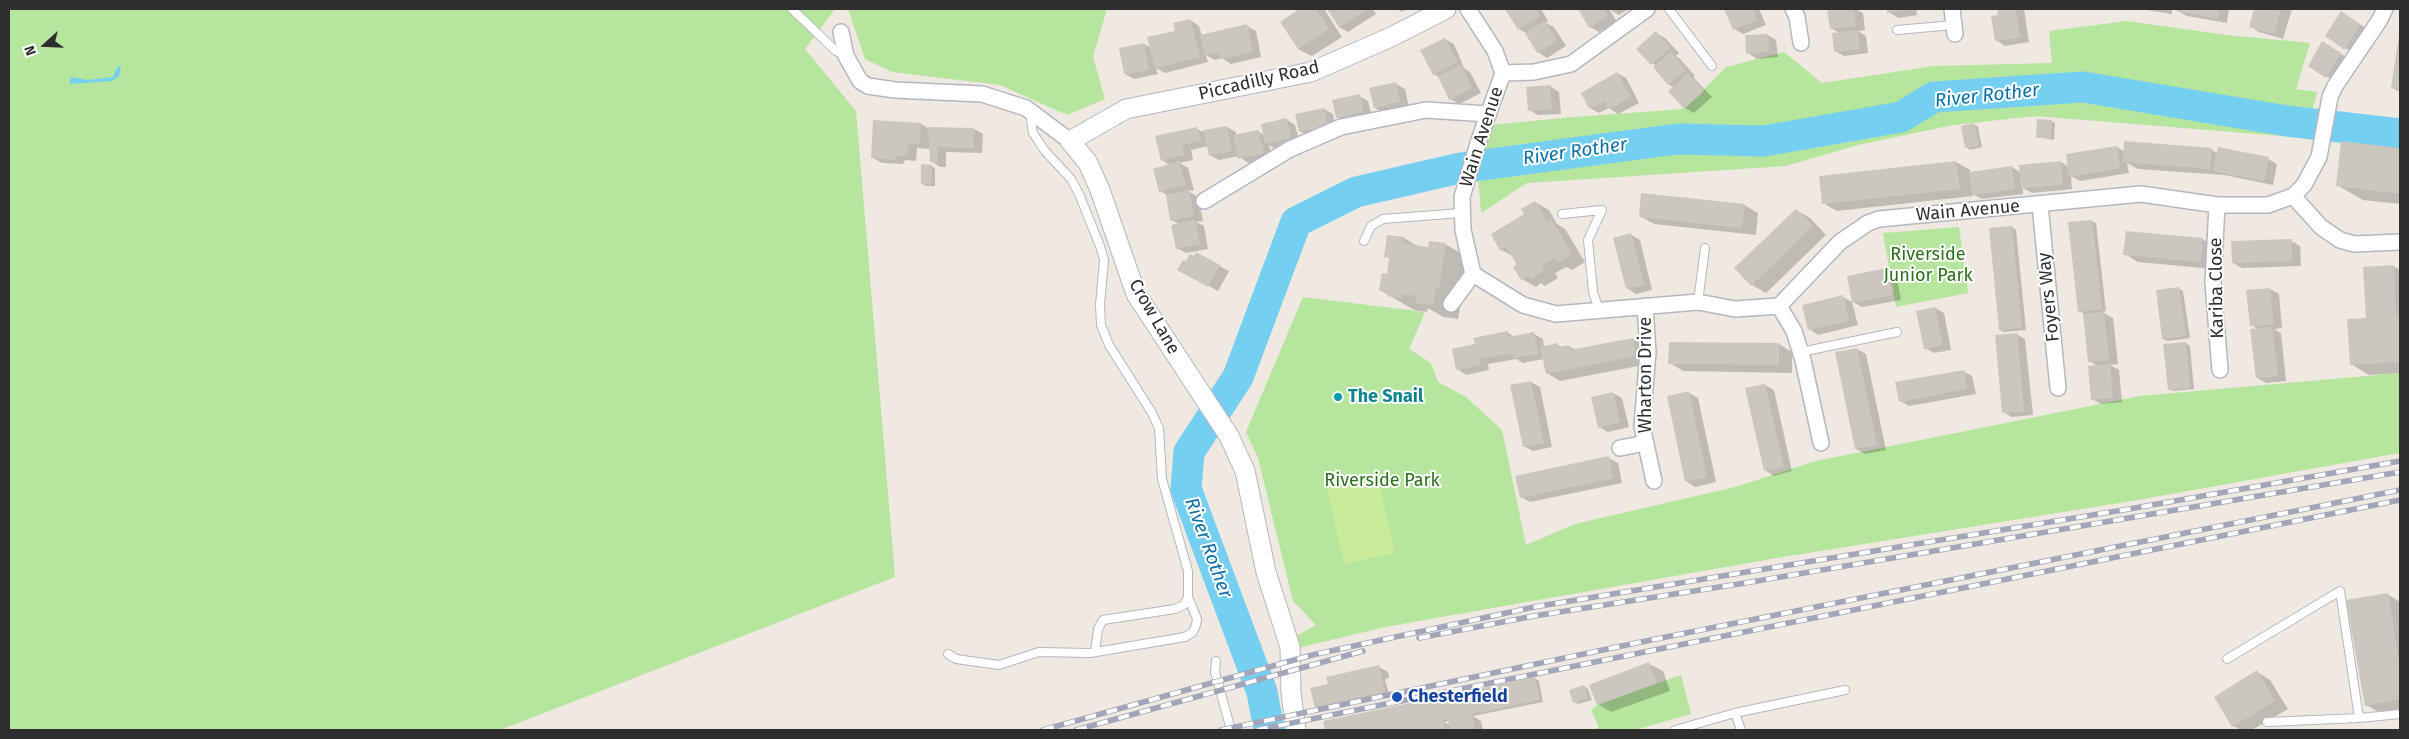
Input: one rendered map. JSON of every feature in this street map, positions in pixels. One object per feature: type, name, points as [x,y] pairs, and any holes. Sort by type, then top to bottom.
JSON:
[{"type":"street","name":"Piccadilly Road","points":[[1070,141],[1126,109],[1311,72],[1391,37],[1446,9]]},
{"type":"street","name":"Wain Avenue","points":[[1468,9],[1495,51],[1503,73],[1479,140],[1462,197],[1461,213],[1473,274]]},
{"type":"street","points":[[1503,73],[1534,72],[1570,64],[1647,9]]},
{"type":"street","points":[[1794,9],[1801,43]]},
{"type":"street","points":[[1952,9],[1955,29]]},
{"type":"street","points":[[2385,9],[2334,86],[2330,97],[2319,157],[2304,185],[2293,196],[2321,227],[2340,240],[2354,244],[2400,242]]},
{"type":"street","name":"Crow Lane","points":[[841,32],[846,56],[860,81],[868,86],[895,90],[982,94],[1029,110],[1070,141],[1088,163],[1100,190],[1136,294],[1159,332],[1200,389],[1229,436],[1245,471],[1266,572],[1290,647],[1291,694],[1296,730]]},
{"type":"street","points":[[1204,201],[1290,149],[1342,127],[1426,110],[1488,114]]},
{"type":"street","name":"Wain Avenue","points":[[1779,306],[1840,242],[1868,223],[1880,219],[2141,194],[2217,205],[2268,205],[2293,196]]},
{"type":"street","name":"Foyers Way","points":[[2040,205],[2058,388]]},
{"type":"street","name":"Kariba Close","points":[[2217,205],[2213,283],[2220,370]]},
{"type":"street","points":[[1450,304],[1473,274],[1523,305],[1556,314],[1698,302],[1735,309],[1779,306],[1794,331],[1801,352],[1821,443]]},
{"type":"street","name":"Wharton Drive","points":[[1645,306],[1648,352],[1642,426],[1654,481]]},
{"type":"street","name":"Wharton Drive","points":[[1620,448],[1646,443]]},
{"type":"lane","points":[[792,9],[836,51],[846,56]]},
{"type":"lane","points":[[1669,9],[1712,66]]},
{"type":"lane","points":[[1897,30],[1955,29]]},
{"type":"lane","points":[[948,654],[956,658],[999,665],[1039,652],[1054,651],[1073,654],[1095,652],[1185,637],[1193,632],[1197,619],[1188,596],[1188,571],[1162,479],[1159,428],[1152,412],[1109,345],[1101,325],[1100,304],[1104,260],[1100,246],[1071,179],[1045,151],[1033,133],[1029,110]]},
{"type":"lane","points":[[1562,214],[1602,210],[1588,240],[1593,292],[1599,310]]},
{"type":"lane","points":[[1364,241],[1371,226],[1383,219],[1461,213]]},
{"type":"lane","points":[[1698,302],[1704,248]]},
{"type":"lane","points":[[1801,352],[1897,332]]},
{"type":"lane","points":[[2227,659],[2340,591],[2360,718]]},
{"type":"lane","points":[[1095,652],[1098,629],[1103,620],[1175,609],[1184,605],[1188,596]]},
{"type":"lane","points":[[1216,661],[1215,672],[1231,730]]},
{"type":"lane","points":[[1675,730],[1735,713],[1845,690]]},
{"type":"lane","points":[[1735,713],[1741,730]]},
{"type":"lane","points":[[2267,722],[2360,718],[2400,714]]},
{"type":"green space","points":[[9,9],[835,9],[805,49],[856,111],[895,577],[500,730],[9,730]]},
{"type":"green space","points":[[848,9],[1107,9],[1093,57],[1105,99],[1067,115],[1000,85],[892,72],[865,59]]},
{"type":"green space","points":[[2127,21],[2227,35],[2310,43],[2296,89],[2317,92],[2306,138],[2035,116],[1953,125],[1858,145],[1786,166],[1527,183],[1481,213],[1478,176],[1491,125],[1684,109],[1726,67],[1784,52],[1822,83],[1934,66],[2052,63],[2049,31]]},
{"type":"green space","name":"Riverside Junior Park","points":[[1959,227],[1968,293],[1896,307],[1883,233]]},
{"type":"green space","name":"Riverside Park","points":[[1303,297],[1425,312],[1409,349],[1431,363],[1438,382],[1466,397],[1502,430],[1526,545],[1575,524],[1735,487],[1816,461],[2140,396],[2400,373],[2400,453],[2132,501],[1777,558],[1385,627],[1298,648],[1296,636],[1316,625],[1293,601],[1258,458],[1246,432]]},
{"type":"green space","points":[[1378,478],[1395,553],[1344,564],[1327,489]]},
{"type":"green space","points":[[1681,675],[1691,714],[1635,730],[1594,730],[1599,727],[1591,710],[1597,705]]},
{"type":"water","points":[[121,65],[119,76],[112,81],[70,84],[71,77],[88,80],[113,77],[117,68]]},
{"type":"building","points":[[1299,9],[1316,9],[1329,29],[1298,49],[1280,22]]},
{"type":"building","points":[[1327,9],[1368,9],[1339,27]]},
{"type":"building","points":[[1505,9],[1536,9],[1540,16],[1518,30]]},
{"type":"building","points":[[1578,9],[1604,9],[1608,16],[1589,28]]},
{"type":"building","points":[[1724,9],[1753,9],[1757,20],[1733,30]]},
{"type":"building","points":[[1827,9],[1854,9],[1856,26],[1830,29]]},
{"type":"building","points":[[1887,9],[1908,9],[1908,10],[1887,13]]},
{"type":"building","points":[[1997,9],[2016,9],[2020,38],[1995,41],[1991,16],[1998,15]]},
{"type":"building","points":[[2177,9],[2219,9],[2218,19],[2176,11]]},
{"type":"building","points":[[2254,9],[2281,9],[2274,34],[2249,27]]},
{"type":"building","points":[[2341,11],[2360,24],[2345,50],[2325,36]]},
{"type":"building","points":[[1190,19],[1200,57],[1155,68],[1147,37],[1175,31],[1173,23]]},
{"type":"building","points":[[1545,21],[1557,41],[1537,53],[1525,33]]},
{"type":"building","points":[[1247,24],[1253,52],[1221,59],[1219,52],[1205,56],[1200,35]]},
{"type":"building","points":[[1858,30],[1860,49],[1834,52],[1832,33]]},
{"type":"building","points":[[1656,31],[1670,48],[1651,65],[1636,49]]},
{"type":"building","points":[[1768,34],[1769,52],[1746,54],[1745,35]]},
{"type":"building","points":[[2400,35],[2400,90],[2391,88]]},
{"type":"building","points":[[1445,38],[1458,62],[1433,75],[1420,50]]},
{"type":"building","points":[[2322,41],[2341,53],[2326,78],[2308,66]]},
{"type":"building","points":[[1144,43],[1149,70],[1124,74],[1119,48]]},
{"type":"building","points":[[1671,52],[1686,70],[1668,85],[1653,67]]},
{"type":"building","points":[[1461,65],[1472,88],[1449,100],[1438,76]]},
{"type":"building","points":[[1617,72],[1631,97],[1609,109],[1604,101],[1589,109],[1581,93]]},
{"type":"building","points":[[1688,73],[1704,91],[1684,109],[1668,91]]},
{"type":"building","points":[[1396,82],[1400,102],[1374,108],[1369,88]]},
{"type":"building","points":[[1550,85],[1552,109],[1528,111],[1526,87]]},
{"type":"building","points":[[1360,94],[1363,112],[1336,118],[1332,100]]},
{"type":"building","points":[[1324,108],[1328,126],[1299,132],[1295,114]]},
{"type":"building","points":[[1287,118],[1291,138],[1265,144],[1261,124]]},
{"type":"building","points":[[2037,119],[2052,120],[2051,138],[2036,138]]},
{"type":"building","points":[[873,120],[921,123],[920,144],[908,144],[907,156],[896,156],[894,160],[871,158]]},
{"type":"building","points":[[1974,123],[1979,146],[1965,148],[1961,126]]},
{"type":"building","points":[[1227,126],[1232,151],[1209,156],[1203,130]]},
{"type":"building","points":[[928,127],[974,128],[974,148],[938,147],[937,162],[930,162]]},
{"type":"building","points":[[1197,127],[1201,141],[1182,145],[1184,155],[1161,161],[1155,136]]},
{"type":"building","points":[[1258,130],[1264,153],[1238,159],[1233,135]]},
{"type":"building","points":[[2124,141],[2212,148],[2210,169],[2123,162]]},
{"type":"building","points":[[2341,141],[2400,148],[2400,194],[2336,186]]},
{"type":"building","points":[[2117,146],[2120,168],[2069,177],[2066,154]]},
{"type":"building","points":[[2218,147],[2269,157],[2264,181],[2213,171]]},
{"type":"building","points":[[1179,161],[1186,185],[1159,192],[1153,169]]},
{"type":"building","points":[[1956,161],[1960,189],[1822,204],[1819,176]]},
{"type":"building","points":[[2061,161],[2063,185],[2021,188],[2019,165]]},
{"type":"building","points":[[921,164],[932,165],[931,185],[921,184]]},
{"type":"building","points":[[2012,166],[2015,189],[1972,195],[1969,172]]},
{"type":"building","points":[[1189,190],[1194,216],[1170,221],[1166,195]]},
{"type":"building","points":[[1641,193],[1745,204],[1742,228],[1639,217]]},
{"type":"building","points":[[1535,201],[1547,222],[1552,220],[1572,254],[1557,263],[1555,258],[1542,265],[1545,270],[1531,279],[1529,275],[1521,280],[1513,267],[1517,265],[1506,247],[1500,251],[1491,234],[1524,214],[1521,209]]},
{"type":"building","points":[[1796,209],[1813,226],[1751,286],[1734,268]]},
{"type":"building","points":[[1195,220],[1200,244],[1176,249],[1171,225]]},
{"type":"building","points":[[2092,220],[2102,309],[2078,312],[2068,222]]},
{"type":"building","points":[[2012,226],[2022,328],[1999,330],[1989,228]]},
{"type":"building","points":[[2126,231],[2203,238],[2201,262],[2123,255]]},
{"type":"building","points":[[1631,233],[1644,285],[1626,289],[1613,238]]},
{"type":"building","points":[[1387,235],[1404,237],[1403,243],[1428,247],[1429,241],[1446,243],[1439,288],[1436,288],[1433,305],[1416,303],[1417,296],[1403,294],[1402,298],[1387,296],[1388,292],[1379,291],[1382,273],[1387,274],[1389,258],[1384,257]]},
{"type":"building","points":[[2292,239],[2292,261],[2232,263],[2231,241]]},
{"type":"building","points":[[1196,252],[1220,265],[1208,287],[1177,270],[1183,260],[1186,261],[1190,254],[1194,256]]},
{"type":"building","points":[[2394,265],[2396,315],[2400,314],[2400,362],[2350,365],[2347,319],[2366,318],[2363,267]]},
{"type":"building","points":[[1887,268],[1893,295],[1852,303],[1847,276]]},
{"type":"building","points":[[2179,287],[2186,336],[2162,339],[2156,290]]},
{"type":"building","points":[[2270,288],[2274,324],[2250,326],[2246,290]]},
{"type":"building","points":[[1843,295],[1849,321],[1808,330],[1802,305]]},
{"type":"building","points":[[1935,307],[1943,345],[1924,349],[1916,311]]},
{"type":"building","points":[[2104,312],[2109,360],[2088,362],[2083,314]]},
{"type":"building","points":[[2272,327],[2278,376],[2256,378],[2250,329]]},
{"type":"building","points":[[1508,331],[1509,337],[1534,332],[1538,354],[1513,358],[1512,353],[1479,359],[1480,365],[1456,370],[1452,349],[1475,344],[1473,338]]},
{"type":"building","points":[[2017,333],[2024,411],[2002,413],[1995,335]]},
{"type":"building","points":[[1633,338],[1636,356],[1546,374],[1540,347],[1558,343],[1558,347],[1569,345],[1570,350]]},
{"type":"building","points":[[1669,342],[1779,343],[1779,365],[1668,364]]},
{"type":"building","points":[[2186,342],[2190,388],[2168,390],[2163,344]]},
{"type":"building","points":[[1857,348],[1877,445],[1855,449],[1835,352]]},
{"type":"building","points":[[2110,364],[2113,398],[2091,400],[2088,366]]},
{"type":"building","points":[[1964,370],[1967,389],[1899,402],[1895,382]]},
{"type":"building","points":[[1531,381],[1544,443],[1523,447],[1510,385]]},
{"type":"building","points":[[1765,384],[1784,467],[1764,471],[1745,388]]},
{"type":"building","points":[[1689,391],[1707,477],[1685,482],[1667,396]]},
{"type":"building","points":[[1613,392],[1620,422],[1598,428],[1591,397]]},
{"type":"building","points":[[1609,456],[1613,478],[1520,498],[1515,476]]},
{"type":"building","points":[[2388,593],[2400,667],[2400,699],[2365,706],[2346,600]]},
{"type":"building","points":[[1649,662],[1657,683],[1597,705],[1589,685]]},
{"type":"building","points":[[1379,665],[1385,692],[1315,708],[1310,688],[1328,684],[1326,677]]},
{"type":"building","points":[[2257,670],[2275,701],[2232,727],[2214,697]]},
{"type":"building","points":[[1535,677],[1540,700],[1472,714],[1475,730],[1450,730],[1448,719],[1443,720],[1445,730],[1325,730],[1323,721]]},
{"type":"building","points":[[1584,685],[1588,698],[1573,703],[1569,690]]},
{"type":"waterway","name":"River Rother","points":[[1269,730],[1262,692],[1186,489],[1189,452],[1238,377],[1296,222],[1356,192],[1460,168],[1677,139],[1764,141],[1901,117],[1934,97],[2083,87],[2287,121],[2400,134]]},
{"type":"railway","points":[[1043,730],[1312,655],[1534,607],[2135,508],[2400,461]]},
{"type":"railway","points":[[1419,638],[1534,616],[1745,583],[2400,472]]},
{"type":"railway","points":[[1221,730],[1641,642],[2400,490]]},
{"type":"railway","points":[[1257,730],[2400,500]]},
{"type":"railway","points":[[1076,730],[1363,651]]},
{"type":"place","name":"The Snail","points":[[1338,397]]},
{"type":"place","name":"Chesterfield","points":[[1397,697]]}]
